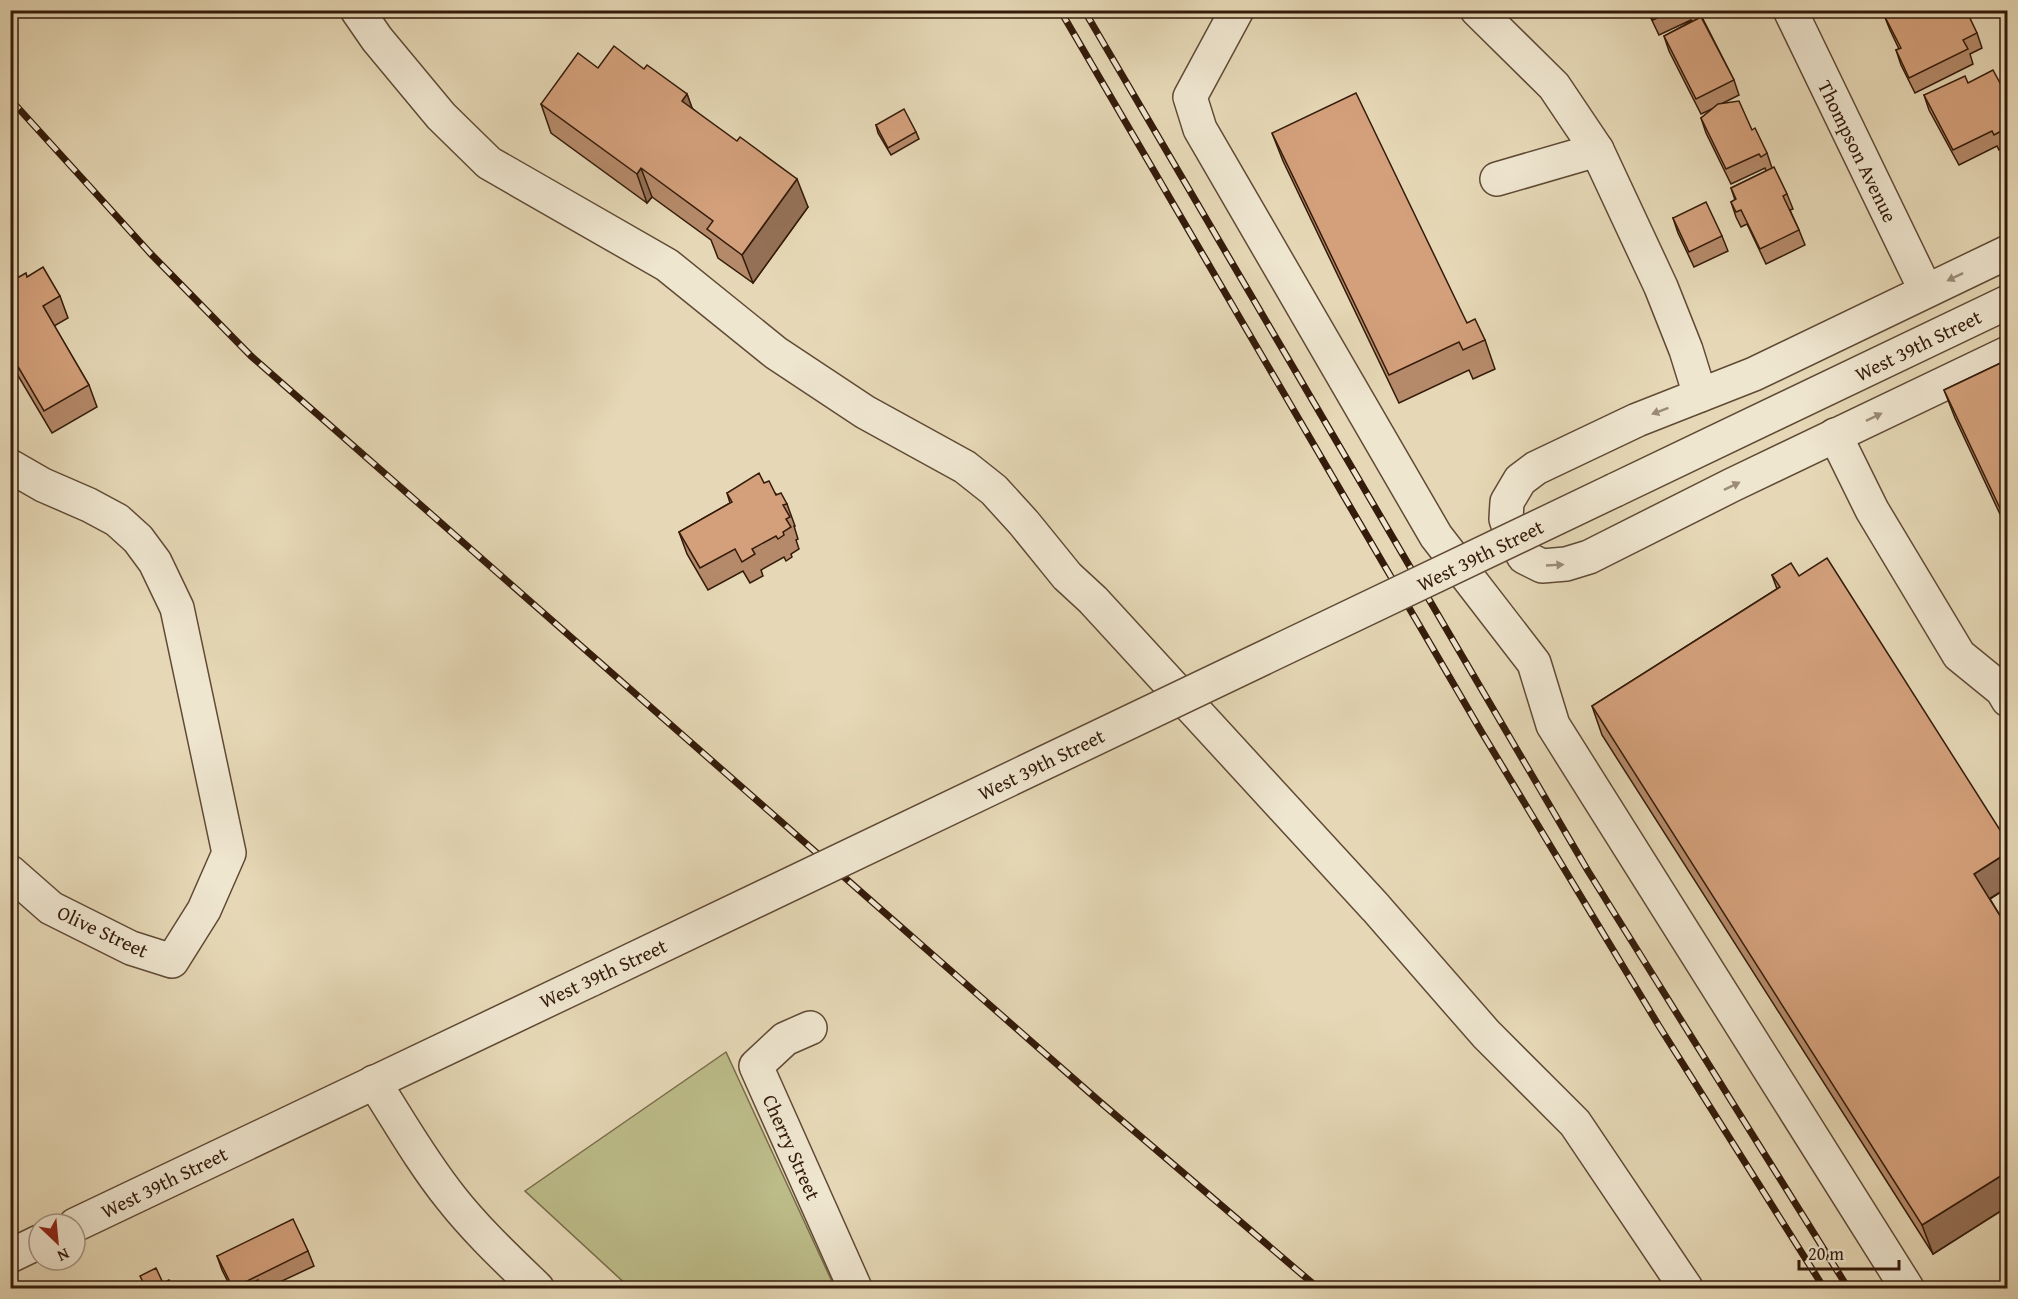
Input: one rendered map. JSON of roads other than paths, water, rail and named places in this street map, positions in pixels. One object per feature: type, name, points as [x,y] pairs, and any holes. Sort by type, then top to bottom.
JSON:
[{"type":"street","points":[[357,10],[377,39],[441,116],[489,163],[667,265],[776,353],[865,412],[965,467],[994,490],[1067,576],[1093,600],[1352,881],[1486,1034],[1575,1123],[1686,1288]]},
{"type":"street","points":[[1237,10],[1190,97],[1200,129],[1436,536],[1534,663],[1553,725],[1907,1288]]},
{"type":"street","points":[[1477,10],[1554,86],[1597,150],[1661,287],[1686,350],[1700,395]]},
{"type":"street","name":"Thompson Avenue","points":[[1790,10],[1926,291]]},
{"type":"street","points":[[1497,179],[1597,150]]},
{"type":"street","points":[[2007,252],[1754,374],[1637,420],[1536,468],[1520,480],[1507,502],[1506,519],[1511,534],[1524,557],[1542,566],[1566,564],[1589,557],[2007,353]]},
{"type":"street","name":"West 39th Street","points":[[87,1219],[2007,302]]},
{"type":"street","points":[[1835,435],[1872,510],[1959,655],[2002,690],[2007,700]]},
{"type":"street","name":"Olive Street","points":[[10,466],[43,485],[117,520],[138,539],[155,562],[177,608],[229,854],[204,910],[172,961],[132,948],[51,908],[10,872]]},
{"type":"street","name":"Cherry Street","points":[[810,1028],[785,1040],[756,1066],[855,1288]]},
{"type":"street","points":[[374,1082],[427,1166],[450,1197],[471,1222],[537,1288]]},
{"type":"street","points":[[10,1256],[27,1248]]},
{"type":"railway","points":[[1060,10],[1481,731],[1659,1026],[1824,1288]]},
{"type":"railway","points":[[1084,10],[1588,871],[1848,1288]]},
{"type":"railway","points":[[10,99],[150,253],[251,356],[1099,1101],[1318,1288]]}]
